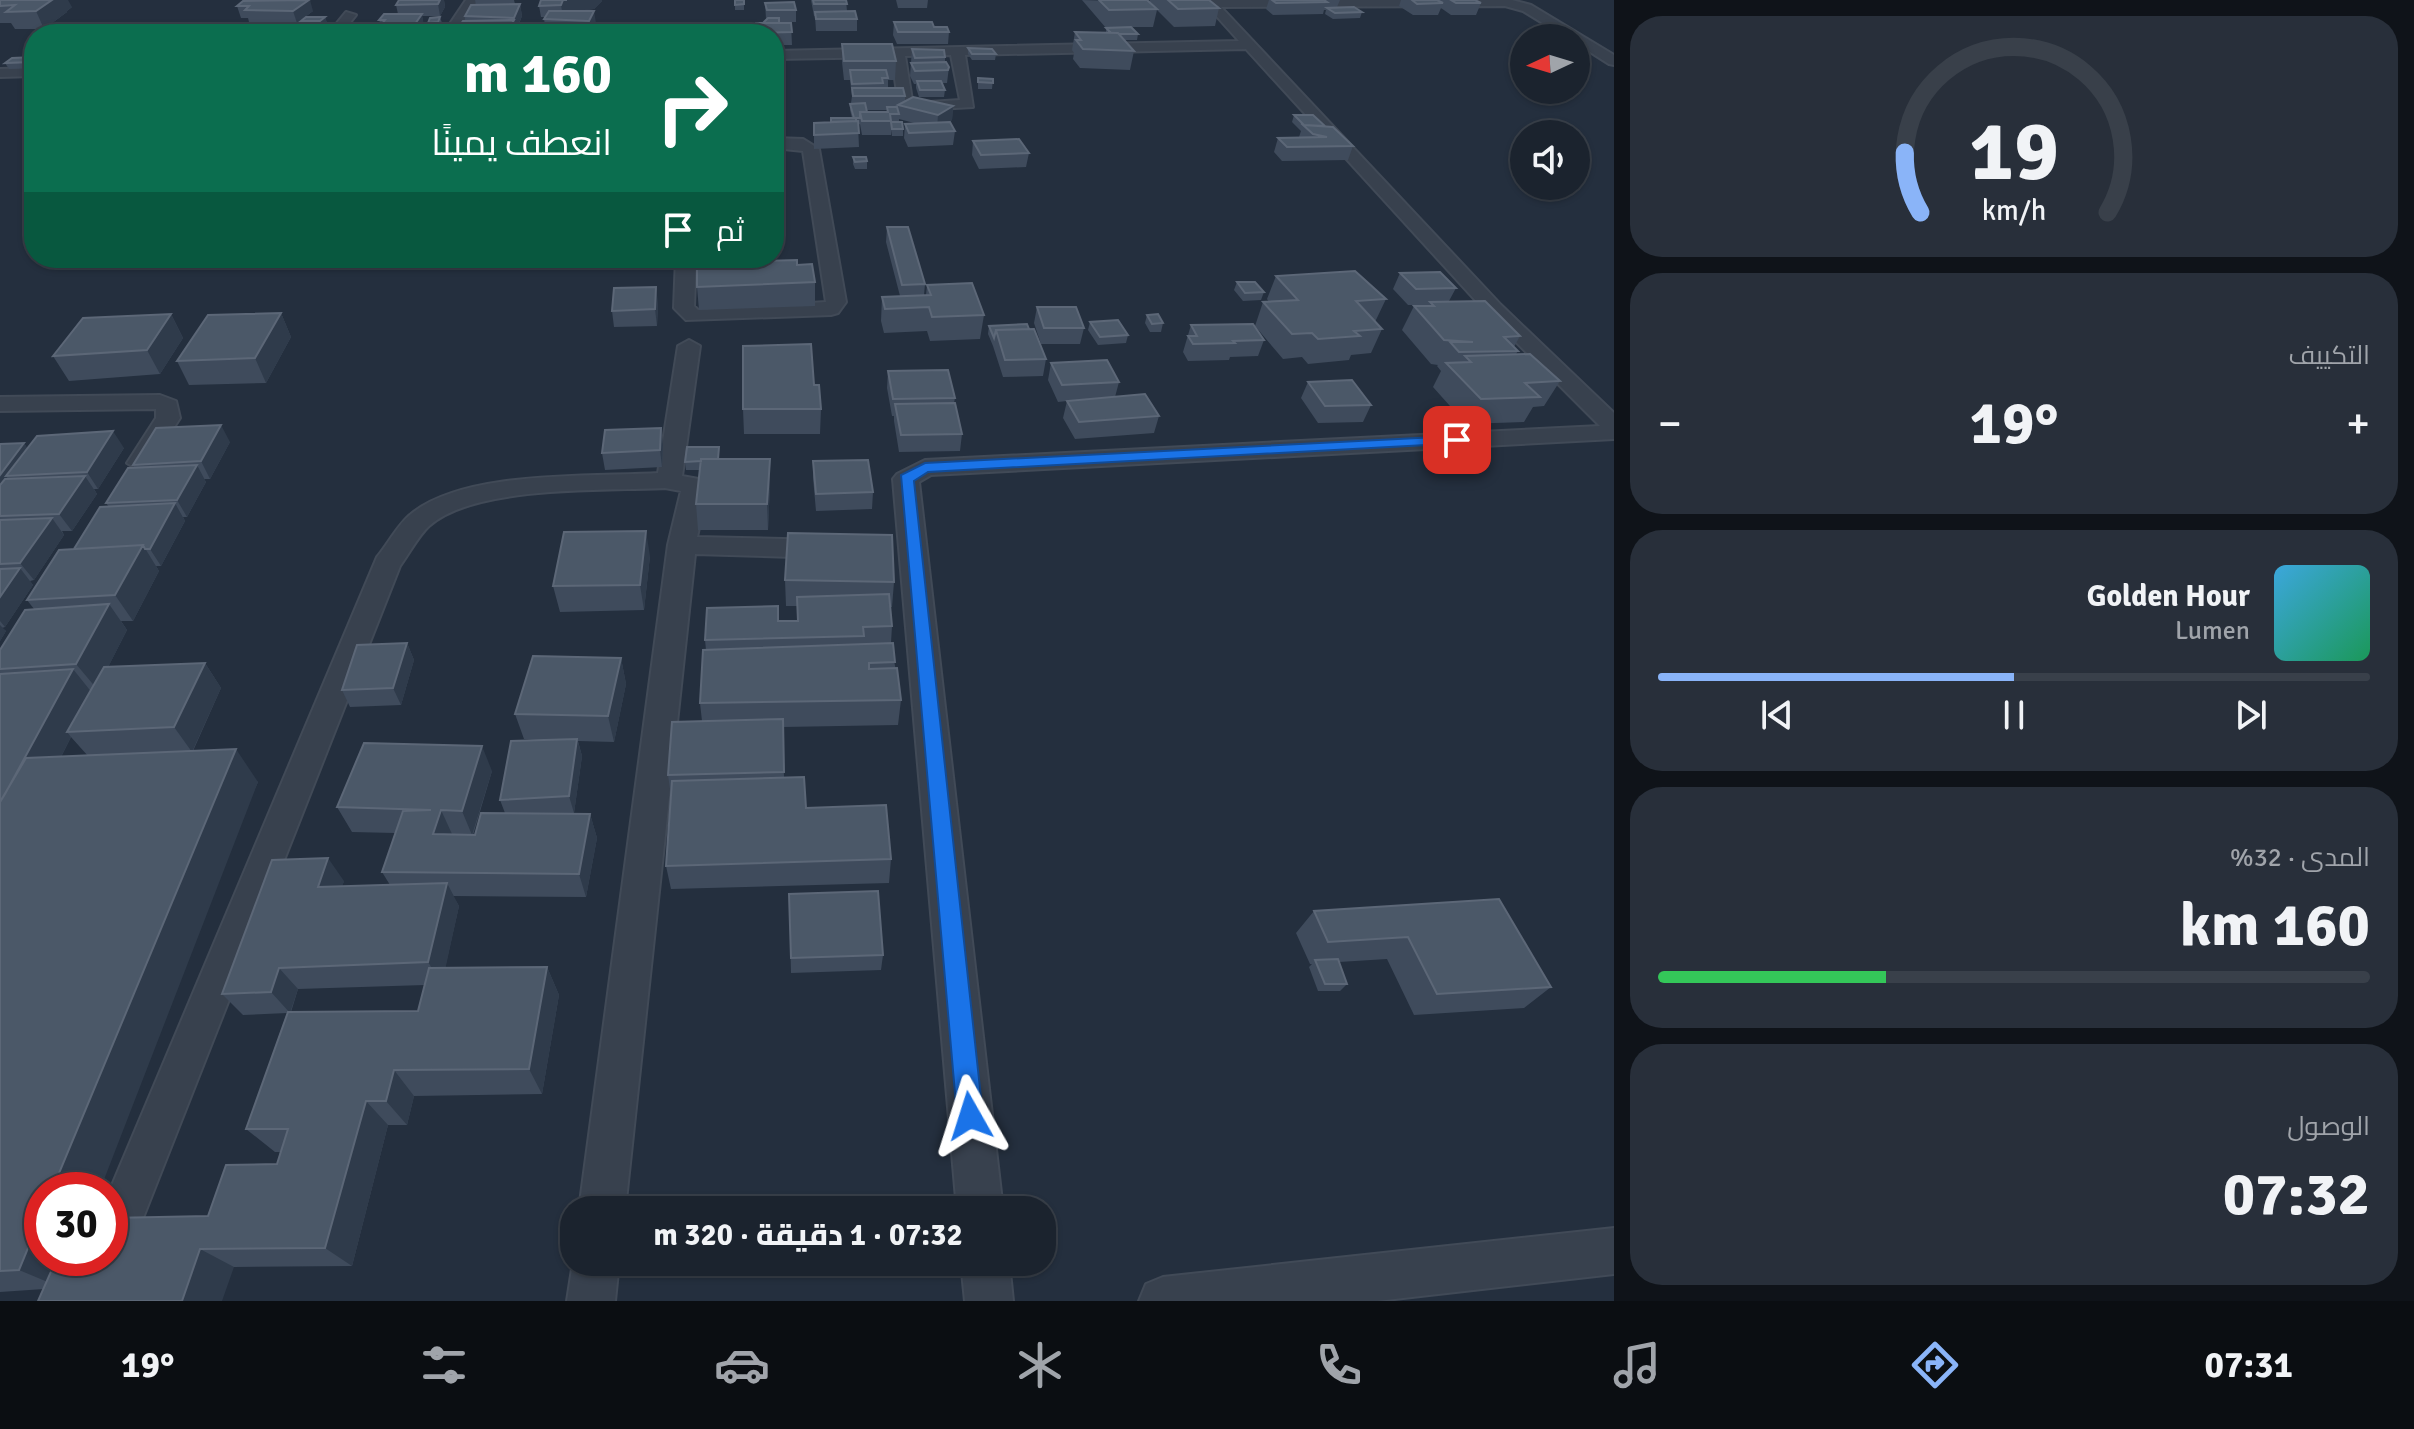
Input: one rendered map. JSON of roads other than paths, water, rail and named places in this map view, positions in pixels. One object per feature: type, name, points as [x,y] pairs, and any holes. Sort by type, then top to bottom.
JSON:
[{"type":"street","points":[[456,24],[472,0]]},
{"type":"street","points":[[1210,1],[1494,309],[1614,426]]},
{"type":"street","points":[[1210,1],[1506,2],[1527,8],[1614,61]]},
{"type":"street","points":[[342,24],[350,15]]},
{"type":"street","points":[[784,55],[1252,45]]},
{"type":"street","points":[[898,52],[912,103],[968,104],[957,50]]},
{"type":"street","points":[[0,73],[24,72]]},
{"type":"street","points":[[686,268],[684,308],[693,316],[831,309],[836,302],[811,149],[794,142],[784,142]]},
{"type":"street","points":[[665,480],[672,472],[689,346]]},
{"type":"street","points":[[1,406],[145,401],[168,406],[168,418],[126,483]]},
{"type":"street","points":[[979,1196],[906,479],[925,468],[1614,432]]},
{"type":"street","points":[[128,1201],[387,564],[401,540],[420,520],[445,506],[494,490],[665,480],[695,486],[682,545],[604,1196]]},
{"type":"street","points":[[682,545],[851,549]]},
{"type":"street","points":[[882,550],[912,551]]},
{"type":"street","points":[[1163,1301],[1614,1251]]},
{"type":"street","points":[[591,1301],[594,1276]]},
{"type":"street","points":[[986,1276],[989,1301]]}]
